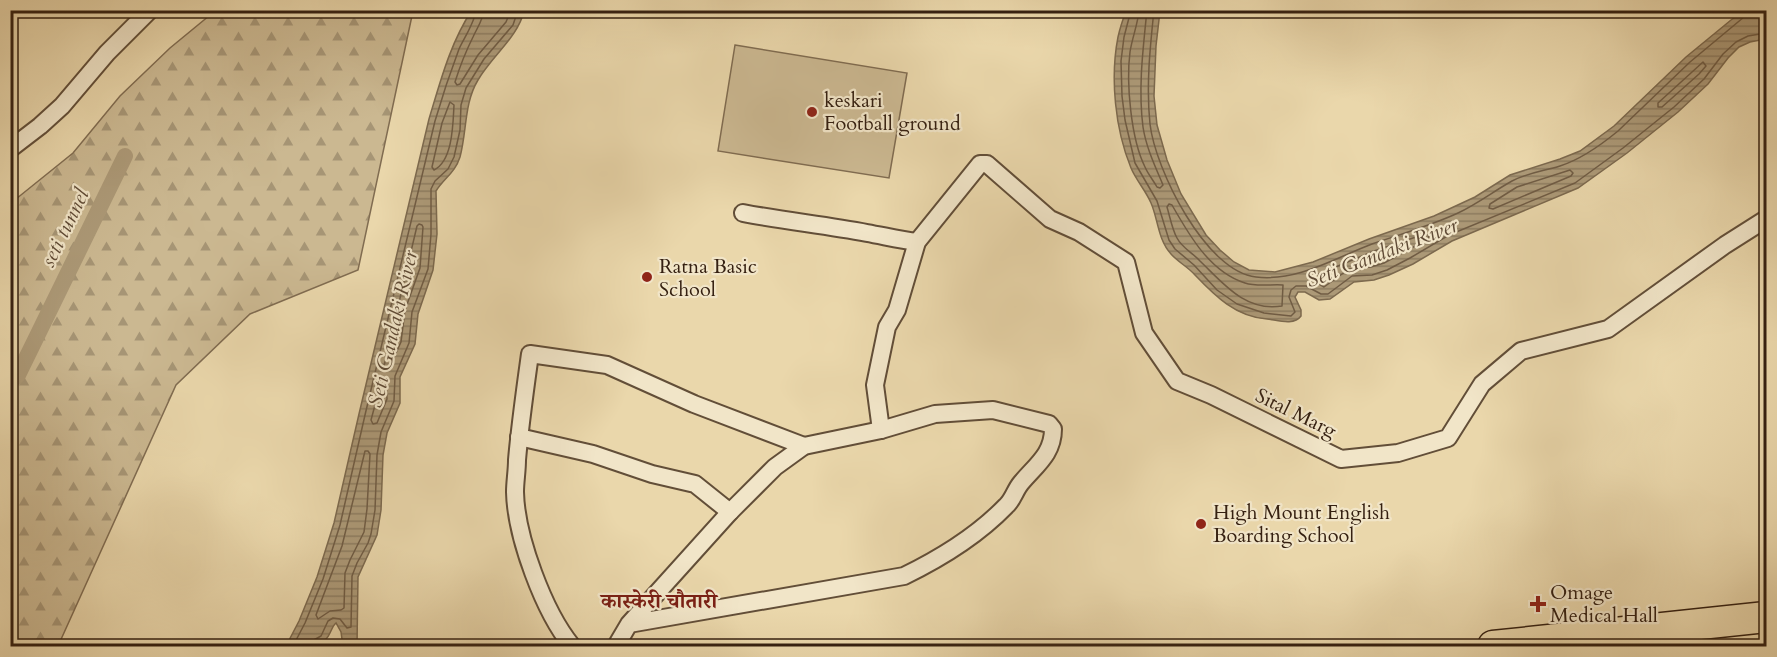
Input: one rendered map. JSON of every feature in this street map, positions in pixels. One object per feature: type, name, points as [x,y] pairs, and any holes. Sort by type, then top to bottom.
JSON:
[{"type":"highway","points":[[1493,646],[1767,617]]},
{"type":"street","points":[[10,148],[40,126],[62,105],[107,52],[150,10]]},
{"type":"street","name":"Sital Marg","points":[[917,242],[980,164],[987,164],[1050,219],[1079,232],[1126,262],[1144,333],[1177,381],[1211,395],[1341,459],[1398,453],[1448,438],[1482,384],[1521,351],[1608,329],[1725,245],[1767,219]]},
{"type":"street","points":[[742,213],[917,242],[897,310],[887,327],[875,385],[881,429]]},
{"type":"street","points":[[572,646],[560,633],[542,594],[523,542],[515,493],[519,437],[530,354],[607,365],[694,404],[804,446]]},
{"type":"street","points":[[616,646],[629,624],[730,512],[775,467],[804,446],[935,414],[993,410],[1049,424],[1053,429],[1049,451],[1020,484],[1009,504],[980,530],[929,564],[904,576],[629,624]]},
{"type":"street","points":[[519,437],[593,454],[652,474],[695,484],[730,512]]},
{"type":"green space","points":[[215,11],[413,11],[358,270],[250,314],[176,385],[58,646],[11,646],[11,203],[73,153],[120,96],[170,48]]},
{"type":"green space","name":"keskari Football ground","points":[[735,45],[907,73],[889,178],[718,151]]},
{"type":"water","name":"Seti Gandaki River","points":[[472,10],[524,11],[516,29],[473,89],[460,157],[436,191],[437,234],[433,270],[418,314],[415,344],[400,377],[400,403],[387,433],[383,455],[381,510],[377,535],[358,577],[357,646],[343,646],[341,632],[336,623],[327,638],[317,645],[286,646],[317,577],[334,523],[429,119],[452,49]]},
{"type":"water","name":"Seti Gandaki River","points":[[1126,11],[1160,11],[1154,96],[1157,125],[1167,160],[1181,194],[1206,235],[1234,262],[1249,270],[1275,272],[1313,262],[1434,216],[1475,197],[1510,175],[1580,151],[1614,126],[1686,57],[1744,11],[1766,11],[1766,39],[1739,47],[1708,84],[1678,112],[1578,188],[1452,241],[1389,275],[1374,280],[1354,282],[1330,299],[1319,300],[1305,292],[1298,292],[1295,297],[1301,310],[1301,316],[1294,321],[1285,322],[1256,317],[1236,310],[1174,257],[1163,242],[1151,203],[1131,168],[1118,120],[1114,69],[1119,34]]},
{"type":"waterway","name":"seti tunnel","points":[[10,382],[18,375],[125,156]]},
{"type":"place","name":"keskari Football ground","points":[[812,112]]},
{"type":"place","name":"Ratna Basic School","points":[[647,277]]},
{"type":"place","name":"High Mount English Boarding School","points":[[1201,524]]},
{"type":"place","name":"Omage Medical Hall","points":[[1538,604]]},
{"type":"district","name":"कास्केरी चौतारी","points":[[659,601]]}]
